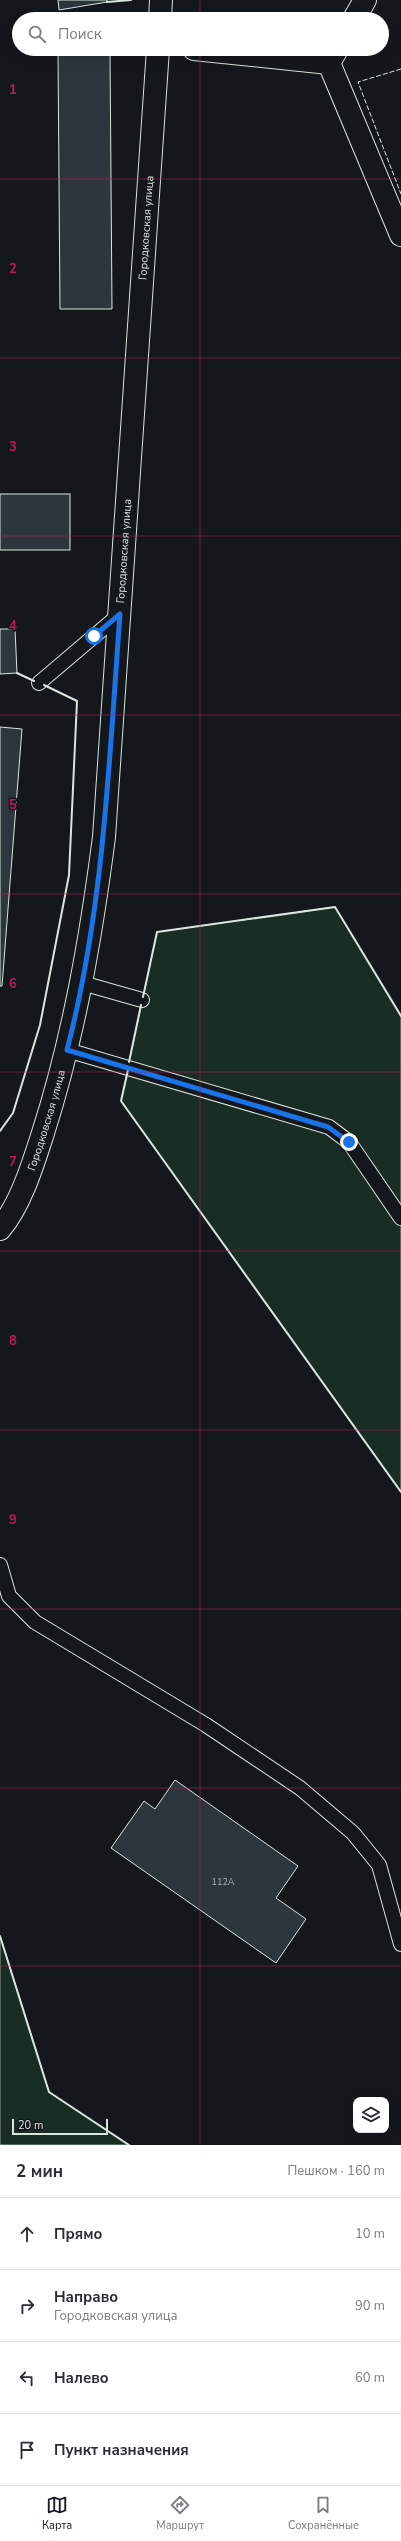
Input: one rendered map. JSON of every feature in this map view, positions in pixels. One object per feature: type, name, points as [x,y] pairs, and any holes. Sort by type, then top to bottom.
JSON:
[{"type":"main road","points":[[160,12],[161,0]]},
{"type":"main road","points":[[358,12],[365,0]]},
{"type":"main road","name":"Городковская улица","points":[[0,1229],[31,1170],[67,1050],[82,983],[94,918],[104,837],[158,56]]},
{"type":"main road","points":[[333,56],[401,235]]},
{"type":"lane","points":[[39,683],[120,614]]},
{"type":"lane","points":[[82,983],[142,1000]]},
{"type":"lane","points":[[67,1050],[328,1127],[349,1142],[401,1218]]},
{"type":"lane","points":[[0,1565],[9,1596],[36,1622],[206,1725],[300,1788],[353,1833],[379,1865],[401,1944]]},
{"type":"green space","points":[[335,907],[401,1016],[401,1492],[121,1101],[157,932]]},
{"type":"green space","points":[[0,1936],[49,2092],[129,2145],[0,2145]]},
{"type":"building","points":[[58,0],[107,0],[107,2],[59,10]]},
{"type":"building","points":[[58,56],[110,56],[112,309],[60,309]]},
{"type":"building","points":[[0,494],[70,494],[70,550],[0,550]]},
{"type":"building","points":[[0,629],[15,629],[17,673],[0,674]]},
{"type":"building","points":[[0,727],[22,729],[2,986],[0,986]]},
{"type":"building","points":[[175,1780],[298,1866],[276,1898],[306,1919],[276,1963],[111,1848],[144,1801],[155,1809]]},
{"type":"fence","points":[[401,69],[358,82],[401,194]]},
{"type":"wall","points":[[107,2],[131,0]]},
{"type":"wall","points":[[17,673],[34,681]]},
{"type":"wall","points":[[0,1131],[13,1113],[40,1025],[69,875],[77,701],[44,685]]},
{"type":"wall","points":[[143,997],[157,932],[335,907],[401,1016]]},
{"type":"wall","points":[[129,1062],[141,1005]]},
{"type":"wall","points":[[128,1070],[121,1101],[401,1492]]},
{"type":"wall","points":[[0,1936],[49,2092],[129,2145]]},
{"type":"route","points":[[94,636],[120,614],[104,837],[93,925],[75,1019],[67,1050],[328,1127],[349,1142]]}]
